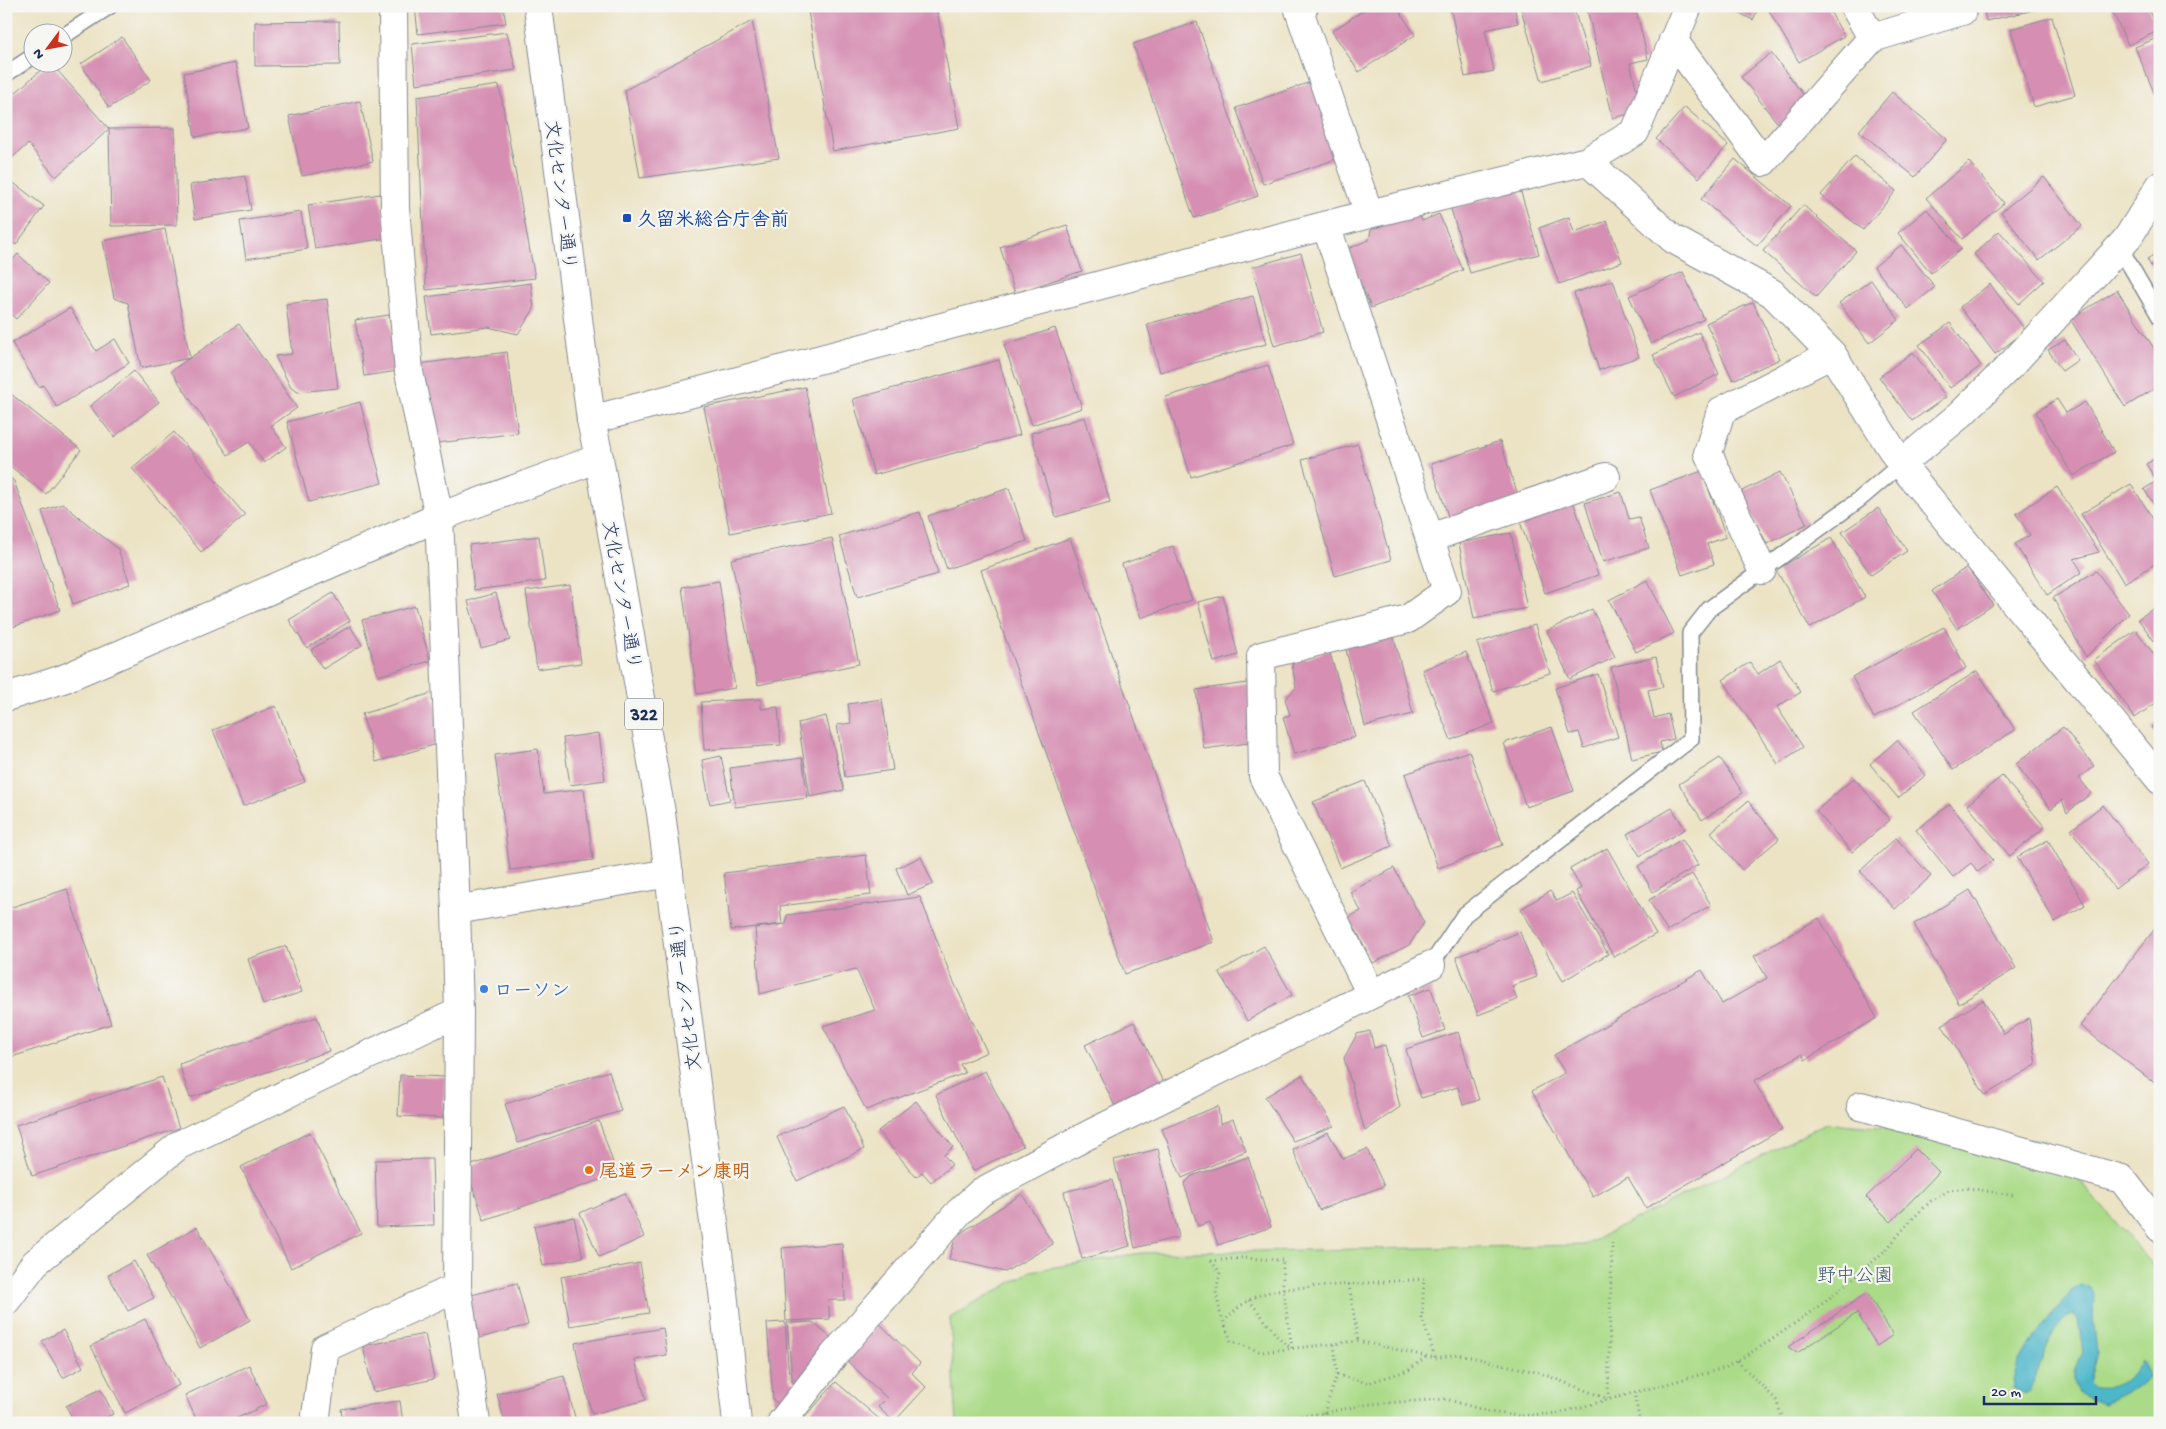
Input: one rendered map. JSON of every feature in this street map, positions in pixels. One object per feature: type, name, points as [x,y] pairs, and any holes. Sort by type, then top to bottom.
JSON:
[{"type":"main road","points":[[393,6],[395,208],[408,362],[439,517],[459,1012],[457,1287],[476,1423]]},
{"type":"main road","name":"文化センター通り","points":[[538,6],[591,420],[661,813],[723,1292],[737,1423]]},
{"type":"main road","points":[[1304,6],[1299,10],[1369,214]]},
{"type":"main road","points":[[591,420],[1326,225],[1587,161],[1635,132],[1688,6]]},
{"type":"main road","points":[[1854,6],[1872,38]]},
{"type":"main road","points":[[1673,40],[1763,162],[1872,38],[1962,11]]},
{"type":"main road","points":[[1587,161],[1673,239],[1772,293],[1832,354],[1900,464],[2160,780]]},
{"type":"main road","points":[[1900,464],[1961,414],[2012,364],[2128,239],[2160,186]]},
{"type":"main road","points":[[1326,225],[1448,592],[1408,619],[1261,656],[1263,776],[1371,994]]},
{"type":"main road","points":[[1762,570],[1708,452],[1720,411],[1832,354]]},
{"type":"main road","points":[[6,697],[63,679],[439,517],[599,458]]},
{"type":"main road","points":[[1430,538],[1606,477]]},
{"type":"main road","points":[[456,910],[669,873]]},
{"type":"main road","points":[[780,1423],[834,1355],[958,1212],[980,1192],[1090,1134],[1431,965]]},
{"type":"main road","points":[[6,1301],[35,1263],[179,1145],[459,1012]]},
{"type":"main road","points":[[1861,1106],[2122,1179],[2160,1228]]},
{"type":"main road","points":[[315,1423],[325,1348],[457,1287]]},
{"type":"lane","points":[[72,31],[110,6]]},
{"type":"lane","points":[[6,74],[22,64]]},
{"type":"lane","points":[[2120,248],[2160,317]]},
{"type":"lane","points":[[1431,965],[1464,915],[1692,739],[1690,633],[1709,608],[1860,499],[1900,464]]},
{"type":"path","points":[[1241,1423],[1324,1413],[1369,1404],[1446,1399],[1490,1412],[1519,1416],[1559,1413],[1608,1398],[1725,1368],[1770,1342],[1826,1301],[1885,1251],[1911,1220],[1931,1201],[1949,1190],[1969,1188],[2016,1196]]},
{"type":"path","points":[[1608,1398],[1612,1243]]},
{"type":"path","points":[[1292,1348],[1283,1289],[1283,1260],[1241,1258],[1210,1261],[1220,1272],[1216,1292],[1231,1342],[1261,1352],[1358,1341],[1435,1358],[1458,1354],[1540,1373],[1608,1398]]},
{"type":"path","points":[[1224,1321],[1248,1300],[1259,1294],[1283,1289],[1424,1279],[1422,1318],[1435,1358]]},
{"type":"path","points":[[1349,1284],[1358,1341]]},
{"type":"path","points":[[1248,1300],[1277,1336],[1292,1348]]},
{"type":"path","points":[[1325,1423],[1324,1413],[1337,1375],[1334,1344]]},
{"type":"path","points":[[1337,1375],[1368,1383],[1409,1370],[1428,1356]]},
{"type":"path","points":[[1737,1361],[1776,1400],[1784,1423]]},
{"type":"path","points":[[1634,1392],[1640,1423]]},
{"type":"green space","name":"野中公園","points":[[1826,1123],[2044,1140],[2160,1273],[2160,1423],[957,1423],[950,1318],[1031,1271],[1141,1253],[1585,1245]]},
{"type":"water","points":[[2081,1285],[2091,1288],[2094,1294],[2093,1317],[2097,1353],[2089,1382],[2095,1388],[2117,1386],[2132,1374],[2141,1361],[2149,1377],[2128,1392],[2104,1404],[2079,1394],[2074,1373],[2083,1353],[2078,1319],[2073,1314],[2066,1317],[2053,1335],[2030,1391],[2025,1394],[2013,1389],[2018,1365],[2025,1352],[2070,1292]]},
{"type":"building","points":[[415,6],[503,6],[506,23],[418,34]]},
{"type":"building","points":[[807,6],[936,6],[959,128],[833,151]]},
{"type":"building","points":[[1370,6],[1396,6],[1415,35],[1359,72],[1332,31]]},
{"type":"building","points":[[1450,6],[1514,6],[1518,23],[1485,30],[1494,71],[1465,77]]},
{"type":"building","points":[[1520,6],[1573,6],[1591,66],[1542,81]]},
{"type":"building","points":[[1599,6],[1635,6],[1648,59],[1630,63],[1642,111],[1613,118],[1587,9]]},
{"type":"building","points":[[1725,6],[1759,6],[1753,20]]},
{"type":"building","points":[[1772,6],[1827,6],[1844,36],[1799,62],[1768,9]]},
{"type":"building","points":[[1983,6],[2047,6],[2047,7],[1986,21]]},
{"type":"building","points":[[2110,6],[2147,6],[2158,31],[2128,45]]},
{"type":"building","points":[[2052,17],[2075,95],[2034,107],[2011,29]]},
{"type":"building","points":[[339,21],[340,65],[255,66],[255,22]]},
{"type":"building","points":[[752,21],[779,158],[640,178],[625,90]]},
{"type":"building","points":[[1197,22],[1258,196],[1194,218],[1133,44]]},
{"type":"building","points":[[507,32],[516,70],[416,84],[412,44]]},
{"type":"building","points":[[122,37],[151,80],[109,108],[81,64]]},
{"type":"building","points":[[2160,37],[2160,93],[2155,95],[2135,47]]},
{"type":"building","points":[[1771,53],[1810,103],[1780,126],[1741,77]]},
{"type":"building","points":[[236,63],[248,128],[195,137],[184,73]]},
{"type":"building","points":[[39,72],[59,72],[109,129],[56,177],[28,144],[6,163],[6,101]]},
{"type":"building","points":[[1316,80],[1342,157],[1263,184],[1236,108]]},
{"type":"building","points":[[499,85],[535,278],[426,290],[417,97]]},
{"type":"building","points":[[1892,92],[1947,139],[1915,177],[1859,131]]},
{"type":"building","points":[[360,101],[373,161],[302,176],[289,116]]},
{"type":"building","points":[[1685,107],[1728,145],[1699,178],[1656,139]]},
{"type":"building","points":[[175,128],[177,225],[111,226],[109,129]]},
{"type":"building","points":[[1855,156],[1896,191],[1863,230],[1821,195]]},
{"type":"building","points":[[1735,159],[1791,206],[1757,246],[1701,199]]},
{"type":"building","points":[[1969,162],[2004,203],[1962,239],[1926,198]]},
{"type":"building","points":[[245,176],[251,210],[195,219],[190,185]]},
{"type":"building","points":[[2044,177],[2082,226],[2039,260],[2001,212]]},
{"type":"building","points":[[7,178],[44,206],[16,245],[6,238]]},
{"type":"building","points":[[1520,189],[1539,254],[1470,273],[1451,209]]},
{"type":"building","points":[[380,194],[388,238],[315,249],[308,205]]},
{"type":"building","points":[[1803,205],[1856,251],[1816,297],[1763,251]]},
{"type":"building","points":[[1927,209],[1961,249],[1931,273],[1898,233]]},
{"type":"building","points":[[1418,211],[1422,221],[1439,214],[1463,270],[1371,308],[1347,249],[1369,240],[1371,230]]},
{"type":"building","points":[[301,212],[307,249],[246,259],[240,221]]},
{"type":"building","points":[[1569,217],[1574,232],[1607,221],[1622,262],[1559,284],[1539,228]]},
{"type":"building","points":[[1067,225],[1082,271],[1015,293],[1000,247]]},
{"type":"building","points":[[165,229],[190,358],[141,368],[128,303],[114,298],[103,241]]},
{"type":"building","points":[[1999,231],[2044,281],[2019,304],[1974,254]]},
{"type":"building","points":[[1901,245],[1935,287],[1908,309],[1874,267]]},
{"type":"building","points":[[2160,251],[2160,281],[2147,259]]},
{"type":"building","points":[[1301,253],[1323,332],[1274,346],[1252,267]]},
{"type":"building","points":[[18,254],[49,283],[16,319],[6,310],[6,267]]},
{"type":"building","points":[[1683,272],[1704,319],[1651,344],[1629,296]]},
{"type":"building","points":[[1613,280],[1639,357],[1599,370],[1574,293]]},
{"type":"building","points":[[1871,280],[1899,320],[1869,343],[1839,303]]},
{"type":"building","points":[[531,283],[534,309],[518,334],[488,327],[431,334],[426,297]]},
{"type":"building","points":[[1990,284],[2026,331],[1995,354],[1960,307]]},
{"type":"building","points":[[2117,290],[2160,358],[2160,385],[2125,407],[2070,319]]},
{"type":"building","points":[[1253,296],[1266,344],[1160,372],[1147,324]]},
{"type":"building","points":[[327,299],[338,388],[298,392],[291,388],[275,356],[292,354],[286,304]]},
{"type":"building","points":[[1753,302],[1780,359],[1733,380],[1706,323]]},
{"type":"building","points":[[70,308],[96,351],[115,339],[129,363],[57,407],[43,385],[39,387],[12,343]]},
{"type":"building","points":[[389,315],[398,371],[364,376],[355,320]]},
{"type":"building","points":[[1950,323],[1981,366],[1950,388],[1919,345]]},
{"type":"building","points":[[239,324],[297,408],[271,426],[286,447],[264,463],[249,442],[228,455],[171,371]]},
{"type":"building","points":[[1055,328],[1082,408],[1032,425],[1004,345]]},
{"type":"building","points":[[1699,332],[1719,374],[1674,397],[1653,355]]},
{"type":"building","points":[[2065,340],[2078,360],[2062,371],[2048,350]]},
{"type":"building","points":[[507,352],[518,433],[430,444],[419,364]]},
{"type":"building","points":[[1913,352],[1946,397],[1912,421],[1879,377]]},
{"type":"building","points":[[999,360],[1020,435],[874,475],[853,399]]},
{"type":"building","points":[[1268,365],[1293,445],[1191,477],[1166,397]]},
{"type":"building","points":[[134,371],[159,402],[114,437],[90,406]]},
{"type":"building","points":[[805,387],[831,513],[730,533],[704,407]]},
{"type":"building","points":[[6,390],[81,450],[46,494],[6,463]]},
{"type":"building","points":[[2057,399],[2066,413],[2085,402],[2114,452],[2073,476],[2036,412]]},
{"type":"building","points":[[360,402],[382,483],[309,502],[287,422]]},
{"type":"building","points":[[1085,417],[1110,502],[1056,517],[1031,433]]},
{"type":"building","points":[[174,432],[245,515],[201,552],[132,468]]},
{"type":"building","points":[[1500,441],[1519,498],[1450,522],[1431,464]]},
{"type":"building","points":[[1358,444],[1391,560],[1335,576],[1302,460]]},
{"type":"building","points":[[2160,456],[2160,514],[2144,489],[2157,481],[2146,464]]},
{"type":"building","points":[[1702,471],[1726,537],[1707,544],[1714,564],[1682,575],[1650,490]]},
{"type":"building","points":[[1780,472],[1807,524],[1767,544],[1740,492]]},
{"type":"building","points":[[6,475],[14,481],[60,610],[7,629]]},
{"type":"building","points":[[2131,484],[2160,530],[2160,561],[2124,583],[2081,514]]},
{"type":"building","points":[[2057,487],[2099,552],[2074,559],[2082,572],[2047,595],[2015,544],[2030,535],[2016,514]]},
{"type":"building","points":[[1009,488],[1027,541],[947,569],[928,516]]},
{"type":"building","points":[[1621,492],[1629,519],[1639,517],[1649,548],[1603,562],[1585,503]]},
{"type":"building","points":[[1572,498],[1598,575],[1545,593],[1518,516]]},
{"type":"building","points":[[63,504],[118,549],[130,584],[73,604],[42,511]]},
{"type":"building","points":[[1878,508],[1907,551],[1871,575],[1842,532]]},
{"type":"building","points":[[920,512],[938,574],[857,597],[839,536]]},
{"type":"building","points":[[1511,533],[1527,608],[1474,619],[1459,543]]},
{"type":"building","points":[[539,536],[545,581],[474,590],[469,545]]},
{"type":"building","points":[[832,538],[859,664],[758,685],[731,559]]},
{"type":"building","points":[[1070,538],[1214,942],[1125,974],[981,570]]},
{"type":"building","points":[[1831,538],[1865,597],[1810,628],[1776,570]]},
{"type":"building","points":[[1173,546],[1192,600],[1141,618],[1122,564]]},
{"type":"building","points":[[1967,567],[1993,605],[1957,629],[1932,591]]},
{"type":"building","points":[[2096,571],[2129,614],[2086,657],[2053,598]]},
{"type":"building","points":[[1647,580],[1674,633],[1636,652],[1609,600]]},
{"type":"building","points":[[719,581],[735,688],[697,694],[682,587]]},
{"type":"building","points":[[570,585],[581,663],[537,669],[526,591]]},
{"type":"building","points":[[333,593],[350,621],[307,648],[289,620]]},
{"type":"building","points":[[496,593],[510,640],[481,648],[468,601]]},
{"type":"building","points":[[1223,596],[1238,655],[1214,662],[1198,602]]},
{"type":"building","points":[[2160,604],[2160,649],[2138,619]]},
{"type":"building","points":[[415,606],[430,661],[378,676],[362,620]]},
{"type":"building","points":[[1592,609],[1615,657],[1570,679],[1547,631]]},
{"type":"building","points":[[1535,625],[1550,673],[1493,691],[1477,643]]},
{"type":"building","points":[[350,626],[362,645],[323,669],[311,650]]},
{"type":"building","points":[[1944,627],[1966,668],[1874,718],[1852,677]]},
{"type":"building","points":[[2136,630],[2160,663],[2160,700],[2135,718],[2094,660]]},
{"type":"building","points":[[1393,634],[1413,714],[1365,726],[1345,646]]},
{"type":"building","points":[[1329,650],[1355,737],[1294,754],[1283,717],[1290,715],[1285,699],[1296,688],[1292,664]]},
{"type":"building","points":[[1466,652],[1494,723],[1451,740],[1422,670]]},
{"type":"building","points":[[1656,657],[1663,687],[1648,690],[1654,718],[1668,714],[1674,739],[1660,742],[1662,752],[1632,759],[1611,667]]},
{"type":"building","points":[[1780,659],[1801,692],[1777,707],[1803,747],[1778,764],[1723,680],[1750,662],[1758,674]]},
{"type":"building","points":[[1977,671],[2015,730],[1953,770],[1914,711]]},
{"type":"building","points":[[1598,674],[1618,737],[1584,748],[1579,732],[1570,734],[1555,688]]},
{"type":"building","points":[[1255,682],[1263,741],[1204,749],[1196,690]]},
{"type":"building","points":[[432,693],[447,741],[376,762],[362,714]]},
{"type":"building","points":[[761,699],[761,709],[778,707],[781,745],[704,750],[701,702]]},
{"type":"building","points":[[882,699],[893,770],[845,777],[837,725],[851,723],[848,704]]},
{"type":"building","points":[[276,706],[305,782],[243,806],[213,730]]},
{"type":"building","points":[[826,716],[844,790],[810,797],[798,723]]},
{"type":"building","points":[[2160,720],[2160,738],[2151,727]]},
{"type":"building","points":[[1552,727],[1574,791],[1526,807],[1504,743]]},
{"type":"building","points":[[2063,727],[2094,766],[2079,778],[2091,793],[2067,813],[2062,800],[2051,809],[2016,764]]},
{"type":"building","points":[[599,733],[605,780],[570,785],[563,738]]},
{"type":"building","points":[[1897,740],[1926,775],[1898,798],[1870,764]]},
{"type":"building","points":[[538,749],[544,794],[584,789],[593,860],[510,870],[495,755]]},
{"type":"building","points":[[1469,751],[1503,845],[1438,868],[1405,774]]},
{"type":"building","points":[[721,756],[730,800],[710,804],[702,760]]},
{"type":"building","points":[[802,758],[808,798],[735,807],[730,768]]},
{"type":"building","points":[[1720,758],[1743,793],[1702,820],[1679,784]]},
{"type":"building","points":[[2002,776],[2045,827],[2010,856],[1967,805]]},
{"type":"building","points":[[1854,778],[1890,820],[1852,852],[1816,811]]},
{"type":"building","points":[[1365,781],[1392,846],[1340,868],[1313,802]]},
{"type":"building","points":[[1748,801],[1779,839],[1742,870],[1711,832]]},
{"type":"building","points":[[1950,804],[1993,860],[1978,872],[1971,863],[1953,877],[1916,830]]},
{"type":"building","points":[[2103,805],[2148,864],[2115,889],[2071,830]]},
{"type":"building","points":[[1672,808],[1685,829],[1640,856],[1627,834]]},
{"type":"building","points":[[1896,838],[1931,876],[1895,909],[1860,871]]},
{"type":"building","points":[[1682,839],[1698,865],[1653,892],[1638,866]]},
{"type":"building","points":[[2048,840],[2085,905],[2055,922],[2017,857]]},
{"type":"building","points":[[1607,848],[1656,934],[1614,957],[1576,891],[1581,888],[1570,869]]},
{"type":"building","points":[[866,855],[871,895],[780,906],[782,924],[731,930],[724,873]]},
{"type":"building","points":[[921,857],[933,884],[907,895],[896,868]]},
{"type":"building","points":[[1394,868],[1424,923],[1409,945],[1373,963],[1349,917],[1361,911],[1350,892]]},
{"type":"building","points":[[1692,874],[1711,905],[1667,931],[1649,900]]},
{"type":"building","points":[[67,889],[111,1024],[6,1059],[6,909]]},
{"type":"building","points":[[1970,890],[2016,968],[1959,1004],[1914,924]]},
{"type":"building","points":[[1550,891],[1557,901],[1572,893],[1608,954],[1563,981],[1521,909]]},
{"type":"building","points":[[920,897],[951,976],[987,1052],[960,1064],[965,1073],[866,1110],[823,1026],[875,1010],[856,969],[760,994],[755,928],[786,924],[787,915]]},
{"type":"building","points":[[1819,918],[1877,1018],[1805,1060],[1802,1054],[1754,1081],[1782,1129],[1646,1208],[1628,1177],[1593,1197],[1532,1091],[1565,1073],[1554,1055],[1702,970],[1722,1004],[1767,978],[1754,956]]},
{"type":"building","points":[[2160,922],[2160,1087],[2080,1026]]},
{"type":"building","points":[[1520,932],[1537,977],[1512,986],[1517,1000],[1478,1015],[1456,957]]},
{"type":"building","points":[[286,946],[302,992],[263,1005],[248,959]]},
{"type":"building","points":[[1264,946],[1292,995],[1247,1021],[1219,972]]},
{"type":"building","points":[[1431,988],[1445,1030],[1423,1038],[1408,996]]},
{"type":"building","points":[[1983,1000],[2004,1034],[2029,1018],[2036,1065],[1985,1095],[1942,1025]]},
{"type":"building","points":[[317,1017],[329,1051],[190,1098],[179,1064]]},
{"type":"building","points":[[1134,1022],[1164,1084],[1116,1108],[1085,1045]]},
{"type":"building","points":[[1370,1031],[1374,1048],[1385,1045],[1400,1107],[1365,1131],[1344,1058],[1357,1034]]},
{"type":"building","points":[[1458,1032],[1479,1100],[1463,1105],[1458,1087],[1421,1098],[1406,1049]]},
{"type":"building","points":[[609,1071],[621,1111],[518,1143],[505,1104]]},
{"type":"building","points":[[985,1071],[1023,1146],[973,1171],[936,1095]]},
{"type":"building","points":[[400,1075],[445,1077],[443,1118],[398,1116]]},
{"type":"building","points":[[1302,1075],[1334,1126],[1293,1141],[1265,1097]]},
{"type":"building","points":[[162,1077],[179,1128],[32,1176],[16,1125]]},
{"type":"building","points":[[916,1101],[953,1147],[944,1155],[952,1165],[931,1182],[922,1172],[916,1177],[878,1131]]},
{"type":"building","points":[[844,1106],[864,1149],[797,1181],[777,1137]]},
{"type":"building","points":[[1218,1106],[1220,1124],[1233,1119],[1246,1151],[1182,1178],[1162,1129]]},
{"type":"building","points":[[599,1121],[617,1174],[484,1220],[466,1167]]},
{"type":"building","points":[[310,1132],[361,1233],[291,1268],[241,1167]]},
{"type":"building","points":[[1328,1132],[1343,1159],[1367,1149],[1384,1186],[1319,1210],[1293,1150]]},
{"type":"building","points":[[1158,1149],[1179,1237],[1135,1248],[1114,1160]]},
{"type":"building","points":[[1916,1149],[1939,1172],[1891,1222],[1866,1197]]},
{"type":"building","points":[[1248,1157],[1271,1227],[1218,1245],[1210,1222],[1198,1226],[1184,1184],[1192,1176]]},
{"type":"building","points":[[432,1159],[434,1225],[377,1227],[375,1160]]},
{"type":"building","points":[[1112,1180],[1130,1246],[1082,1259],[1064,1192]]},
{"type":"building","points":[[625,1193],[644,1237],[599,1257],[580,1213]]},
{"type":"building","points":[[1022,1194],[1053,1244],[1005,1272],[949,1259],[956,1236]]},
{"type":"building","points":[[574,1217],[583,1257],[543,1266],[534,1226]]},
{"type":"building","points":[[197,1227],[250,1320],[200,1348],[147,1255]]},
{"type":"building","points":[[842,1243],[845,1300],[828,1300],[830,1319],[786,1321],[782,1248]]},
{"type":"building","points":[[134,1261],[154,1298],[128,1311],[108,1275]]},
{"type":"building","points":[[640,1263],[649,1313],[570,1326],[561,1277]]},
{"type":"building","points":[[517,1283],[528,1325],[476,1339],[464,1297]]},
{"type":"building","points":[[1867,1293],[1893,1335],[1877,1346],[1857,1313],[1797,1353],[1788,1347]]},
{"type":"building","points":[[145,1319],[179,1385],[125,1413],[91,1346]]},
{"type":"building","points":[[785,1322],[789,1378],[797,1386],[781,1406],[773,1400],[767,1323]]},
{"type":"building","points":[[812,1322],[836,1342],[798,1383],[792,1378],[787,1323]]},
{"type":"building","points":[[879,1323],[920,1363],[912,1373],[926,1387],[894,1422],[878,1407],[887,1398],[847,1361]]},
{"type":"building","points":[[663,1328],[667,1355],[635,1360],[646,1400],[592,1414],[575,1343]]},
{"type":"building","points":[[63,1330],[83,1367],[63,1378],[42,1341]]},
{"type":"building","points":[[425,1334],[434,1379],[373,1392],[363,1346]]},
{"type":"building","points":[[249,1365],[267,1404],[227,1423],[198,1423],[185,1395]]},
{"type":"building","points":[[564,1376],[576,1421],[505,1423],[497,1394]]},
{"type":"building","points":[[836,1382],[884,1423],[800,1423]]},
{"type":"building","points":[[101,1389],[113,1414],[95,1423],[75,1423],[66,1406]]},
{"type":"building","points":[[400,1401],[403,1423],[343,1423],[341,1409]]},
{"type":"place","name":"久留米総合庁舎前","points":[[627,218]]},
{"type":"place","name":"ローソン","points":[[484,989]]},
{"type":"place","name":"尾道ラーメン康明","points":[[589,1170]]}]
